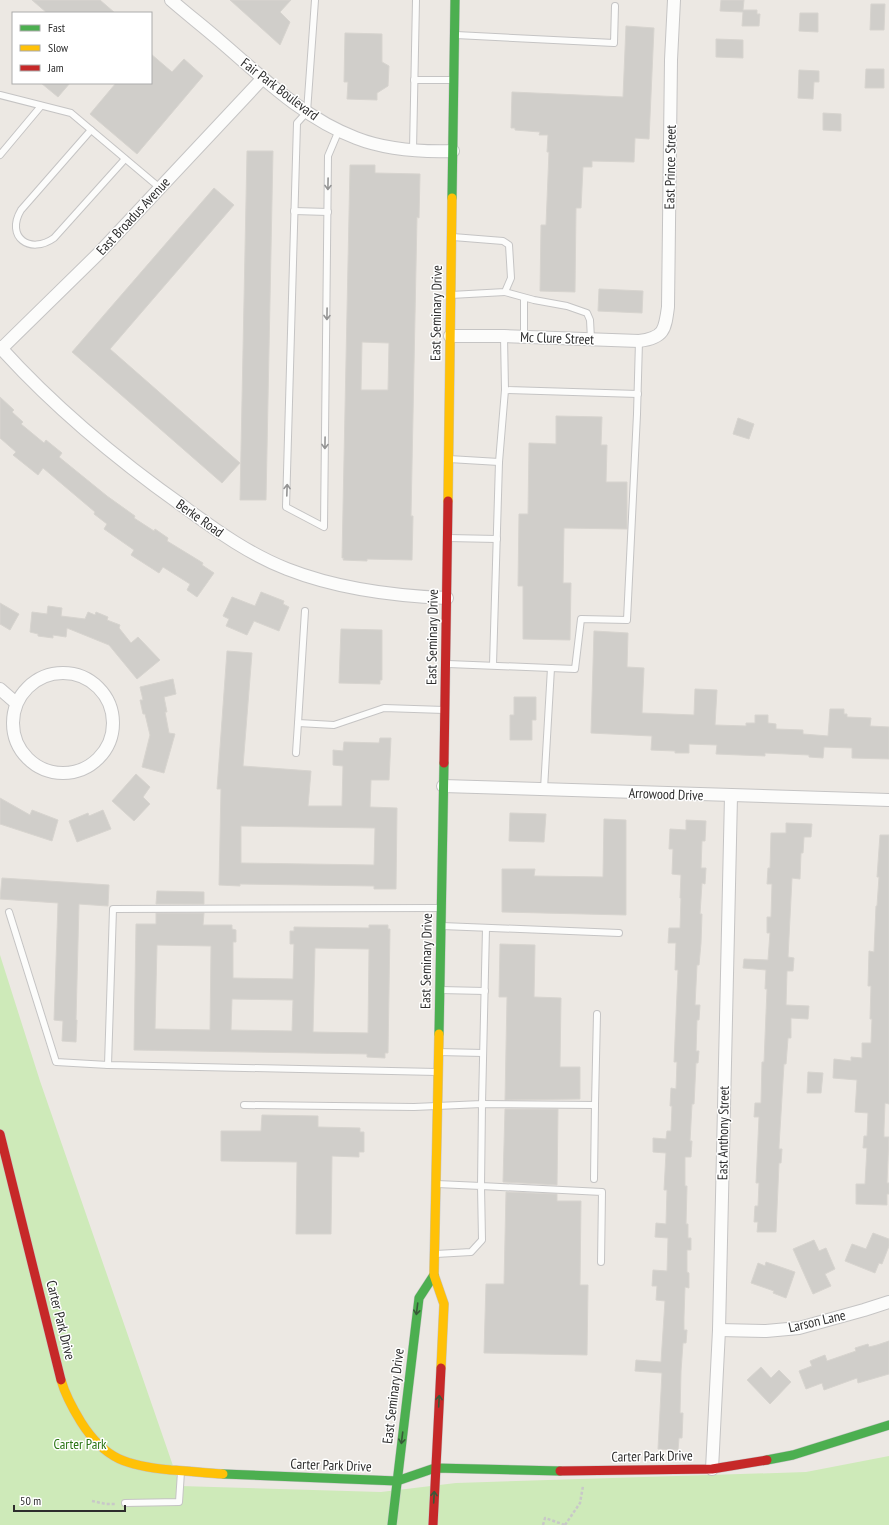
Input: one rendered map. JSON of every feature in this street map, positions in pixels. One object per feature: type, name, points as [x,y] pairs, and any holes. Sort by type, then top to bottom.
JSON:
[{"type":"main road","name":"East Seminary Drive","points":[[433,1525],[444,1304],[434,1275],[434,1254],[444,786],[455,0]]},
{"type":"main road","name":"Carter Park Drive","points":[[0,1134],[63,1386],[77,1415],[96,1441],[106,1451],[118,1459],[142,1467],[233,1475],[397,1481],[435,1468],[584,1471],[712,1469],[793,1455],[889,1425]]},
{"type":"main road","name":"East Seminary Drive","points":[[392,1525],[419,1298],[434,1275]]},
{"type":"street","name":"Fair Park Boulevard","points":[[171,0],[262,79],[307,112],[340,130],[357,138],[396,147],[413,150],[452,151]]},
{"type":"street","name":"East Prince Street","points":[[662,332],[666,322],[668,307],[671,60],[674,0]]},
{"type":"street","name":"East Broadus Avenue","points":[[1,348],[98,254],[262,79]]},
{"type":"street","name":"Mc Clure Street","points":[[450,336],[504,336],[639,341],[652,340],[662,332]]},
{"type":"street","name":"Berke Road","points":[[1,348],[52,400],[127,465],[216,530],[249,550],[286,569],[314,579],[342,586],[408,596],[447,598]]},
{"type":"street","points":[[65,672],[85,677],[97,685],[106,696],[112,708],[114,722],[112,735],[107,748],[98,759],[87,767],[74,772],[60,774],[47,771],[34,765],[24,756],[17,744],[13,731],[13,717],[16,703],[23,691],[33,682],[45,675],[65,672]]},
{"type":"street","points":[[0,689],[16,703]]},
{"type":"street","name":"Arrowood Drive","points":[[444,786],[889,800]]},
{"type":"street","name":"East Anthony Street","points":[[712,1469],[719,1330],[731,796]]},
{"type":"street","name":"Larson Lane","points":[[719,1330],[766,1331],[799,1328],[889,1302]]},
{"type":"lane","points":[[315,0],[307,112],[297,124],[286,507],[324,527],[328,156],[340,130]]},
{"type":"lane","points":[[413,150],[416,0]]},
{"type":"lane","points":[[454,35],[614,43],[615,6]]},
{"type":"lane","points":[[414,80],[454,80]]},
{"type":"lane","points":[[0,95],[71,113],[160,188]]},
{"type":"lane","points":[[0,155],[42,106]]},
{"type":"lane","points":[[91,130],[21,210],[16,224],[16,231],[19,238],[25,242],[39,246],[54,238],[125,159]]},
{"type":"lane","points":[[294,212],[328,212]]},
{"type":"lane","points":[[451,236],[503,240],[509,244],[511,278],[506,292]]},
{"type":"lane","points":[[450,294],[506,292],[524,298],[567,306],[587,313],[590,320],[591,339]]},
{"type":"lane","points":[[524,298],[524,337]]},
{"type":"lane","points":[[493,665],[499,462],[504,390],[504,336]]},
{"type":"lane","points":[[446,664],[575,669],[581,619],[627,620],[638,394],[639,341]]},
{"type":"lane","points":[[504,390],[638,394]]},
{"type":"lane","points":[[448,459],[499,462]]},
{"type":"lane","points":[[448,538],[497,540]]},
{"type":"lane","points":[[296,753],[305,611]]},
{"type":"lane","points":[[544,789],[551,668]]},
{"type":"lane","points":[[298,723],[334,725],[384,708],[445,710]]},
{"type":"lane","points":[[108,1065],[113,909],[441,908]]},
{"type":"lane","points":[[9,912],[56,1062],[108,1065],[438,1072]]},
{"type":"lane","points":[[440,926],[619,933]]},
{"type":"lane","points":[[434,1254],[471,1252],[482,1240],[482,1104],[486,928]]},
{"type":"lane","points":[[439,990],[484,991]]},
{"type":"lane","points":[[594,1179],[597,1014]]},
{"type":"lane","points":[[438,1052],[483,1053]]},
{"type":"lane","points":[[244,1105],[437,1107],[482,1104],[595,1105]]},
{"type":"lane","points":[[435,1184],[602,1192],[601,1262]]},
{"type":"lane","points":[[124,1503],[180,1502],[181,1470]]},
{"type":"path","points":[[543,1525],[545,1518],[565,1525],[580,1503],[584,1471]]},
{"type":"path","points":[[92,1501],[106,1504],[124,1503]]},
{"type":"green space","name":"Carter Park","points":[[0,955],[40,1081],[180,1486],[381,1492],[456,1483],[806,1472],[889,1456],[889,1525],[0,1525]]},
{"type":"building","points":[[32,0],[100,0],[114,12],[46,12]]},
{"type":"building","points":[[230,0],[291,0],[280,12],[290,22],[280,45]]},
{"type":"building","points":[[721,0],[744,0],[743,10],[757,10],[757,14],[760,14],[759,26],[742,26],[743,12],[720,11]]},
{"type":"building","points":[[871,4],[885,4],[884,30],[870,30]]},
{"type":"building","points":[[800,13],[818,13],[818,32],[799,31]]},
{"type":"building","points":[[626,26],[654,28],[649,139],[635,138],[634,162],[592,161],[592,167],[583,167],[581,208],[576,208],[575,292],[540,291],[541,225],[546,225],[549,152],[547,152],[548,135],[539,135],[540,132],[515,130],[515,128],[511,128],[512,92],[623,97]]},
{"type":"building","points":[[345,33],[382,34],[382,62],[389,66],[388,86],[377,93],[377,100],[347,99],[348,82],[344,82]]},
{"type":"building","points":[[716,39],[743,40],[743,58],[716,57]]},
{"type":"building","points":[[152,55],[172,72],[184,59],[203,76],[137,154],[90,114],[115,84],[152,84]]},
{"type":"building","points":[[866,69],[884,69],[884,88],[865,88]]},
{"type":"building","points":[[799,70],[819,71],[819,82],[814,82],[813,99],[798,98]]},
{"type":"building","points":[[42,84],[69,84],[58,97]]},
{"type":"building","points":[[823,113],[841,114],[841,131],[823,130]]},
{"type":"building","points":[[247,151],[273,151],[266,500],[240,500]]},
{"type":"building","points":[[350,165],[375,165],[375,173],[420,174],[419,218],[417,217],[411,516],[413,516],[412,560],[367,559],[367,561],[343,560],[344,558],[342,558]],"holes":[[[362,342],[389,343],[388,390],[361,390]]]},
{"type":"building","points":[[214,188],[234,205],[110,349],[240,463],[222,483],[72,352]]},
{"type":"building","points":[[599,289],[643,291],[642,313],[598,311]]},
{"type":"building","points":[[0,397],[14,410],[12,412],[23,422],[21,424],[44,443],[46,440],[62,453],[59,457],[107,496],[135,516],[134,518],[154,531],[155,529],[168,538],[167,541],[203,563],[202,565],[214,573],[197,597],[187,590],[190,584],[163,567],[159,573],[131,555],[134,550],[104,529],[107,524],[94,514],[95,512],[43,468],[38,475],[13,455],[16,452],[0,438]]},
{"type":"building","points":[[556,416],[602,417],[601,445],[607,445],[606,482],[627,482],[627,529],[564,528],[563,583],[571,583],[570,640],[523,639],[523,586],[518,586],[519,514],[528,514],[529,443],[556,444]]},
{"type":"building","points":[[738,418],[754,424],[749,439],[733,434]]},
{"type":"building","points":[[261,592],[284,601],[283,604],[289,607],[279,631],[254,621],[247,635],[226,626],[229,619],[223,616],[232,597],[255,606]]},
{"type":"building","points":[[0,603],[19,614],[10,630],[0,624]]},
{"type":"building","points":[[48,606],[62,608],[61,616],[85,619],[88,612],[95,615],[96,612],[108,617],[107,620],[120,625],[119,628],[131,643],[138,637],[160,660],[137,679],[109,645],[67,628],[66,637],[53,635],[53,638],[38,636],[38,634],[30,632],[32,612],[47,614]]},
{"type":"building","points":[[341,629],[382,630],[382,680],[380,680],[380,684],[339,683]]},
{"type":"building","points":[[594,631],[628,633],[627,667],[644,668],[642,713],[694,715],[695,689],[717,690],[715,725],[746,726],[746,723],[755,723],[755,715],[768,715],[768,723],[776,724],[776,729],[803,730],[803,734],[828,736],[830,709],[844,709],[844,714],[847,714],[847,717],[871,718],[870,726],[889,727],[889,759],[852,758],[852,748],[824,747],[823,758],[809,757],[809,755],[765,753],[765,756],[716,754],[717,745],[689,744],[689,753],[675,753],[675,751],[651,750],[652,736],[591,733]]},
{"type":"building","points":[[227,651],[252,653],[243,766],[311,771],[308,806],[342,806],[343,766],[333,765],[333,750],[343,751],[344,742],[379,743],[380,738],[391,738],[389,780],[371,780],[370,807],[397,808],[396,889],[374,889],[374,886],[219,885],[221,789],[217,789]],"holes":[[[241,826],[375,828],[374,865],[241,863]]]},
{"type":"building","points":[[173,679],[176,694],[164,697],[169,733],[175,734],[164,773],[142,767],[150,735],[140,700],[143,700],[140,687]]},
{"type":"building","points":[[514,697],[536,697],[536,720],[532,720],[532,740],[510,740],[510,715],[514,715]]},
{"type":"building","points":[[136,774],[150,787],[143,797],[150,804],[134,821],[112,801]]},
{"type":"building","points":[[0,798],[30,815],[32,810],[58,820],[52,841],[0,824]]},
{"type":"building","points":[[103,810],[111,829],[77,842],[69,821],[88,813],[89,816]]},
{"type":"building","points":[[510,813],[546,814],[544,842],[509,841]]},
{"type":"building","points":[[604,819],[626,820],[626,915],[502,912],[502,869],[535,869],[534,876],[603,877]]},
{"type":"building","points":[[686,820],[706,821],[705,841],[702,841],[701,868],[706,868],[705,884],[702,883],[700,914],[702,914],[701,943],[699,965],[697,965],[695,1005],[700,1005],[699,1020],[697,1020],[696,1051],[699,1051],[698,1063],[696,1063],[694,1104],[692,1104],[690,1141],[692,1141],[691,1157],[685,1157],[685,1186],[687,1186],[686,1224],[688,1224],[688,1238],[691,1238],[691,1250],[687,1250],[689,1288],[685,1287],[684,1330],[687,1330],[686,1343],[683,1343],[681,1371],[680,1413],[683,1413],[682,1438],[679,1438],[678,1450],[658,1449],[662,1373],[635,1371],[636,1360],[661,1362],[665,1301],[656,1300],[657,1286],[652,1286],[653,1270],[667,1271],[668,1238],[655,1237],[656,1223],[666,1224],[667,1190],[664,1190],[666,1153],[653,1152],[653,1138],[666,1139],[667,1131],[671,1131],[671,1088],[676,1089],[677,1062],[674,1062],[678,970],[675,970],[676,943],[668,943],[669,928],[680,928],[681,875],[672,874],[673,849],[669,849],[670,829],[686,830]]},
{"type":"building","points":[[786,823],[812,824],[811,837],[804,837],[803,853],[801,853],[800,879],[792,878],[788,957],[794,958],[793,971],[787,971],[786,1005],[809,1006],[808,1019],[791,1018],[791,1038],[788,1038],[786,1064],[784,1064],[779,1146],[779,1149],[782,1149],[781,1163],[779,1163],[776,1232],[757,1232],[758,1222],[754,1222],[755,1206],[758,1206],[759,1183],[756,1183],[759,1117],[754,1117],[755,1103],[761,1103],[767,989],[765,989],[766,970],[743,968],[744,959],[768,960],[770,933],[767,933],[767,917],[771,917],[772,884],[767,884],[768,868],[770,868],[771,833],[786,833]]},
{"type":"building","points":[[880,835],[889,835],[889,1104],[885,1103],[884,1129],[884,1137],[889,1137],[887,1183],[889,1183],[889,1194],[887,1194],[887,1205],[856,1204],[856,1184],[865,1184],[867,1148],[863,1148],[864,1136],[867,1136],[868,1113],[855,1112],[857,1080],[833,1078],[834,1059],[851,1061],[851,1057],[862,1058],[862,1043],[871,1043],[871,986],[868,986],[869,951],[874,952]]},
{"type":"building","points":[[2,878],[109,885],[108,906],[79,904],[76,1042],[62,1041],[63,1021],[54,1020],[58,903],[0,899]]},
{"type":"building","points":[[157,891],[204,892],[204,904],[156,904]]},
{"type":"building","points":[[156,913],[204,913],[203,925],[232,925],[232,929],[236,930],[236,942],[233,942],[233,978],[293,979],[294,944],[290,944],[290,931],[294,931],[294,927],[369,928],[369,925],[388,925],[388,929],[390,929],[388,1053],[385,1053],[385,1058],[367,1057],[367,1054],[134,1050],[136,924],[156,924]],"holes":[[[157,945],[211,946],[210,1030],[155,1029]],[[315,948],[369,949],[368,1033],[313,1032]],[[232,999],[293,1000],[292,1031],[231,1030]]]},
{"type":"building","points":[[500,944],[535,945],[534,997],[561,998],[560,1067],[580,1067],[580,1099],[505,1100],[507,997],[499,997]]},
{"type":"building","points":[[808,1072],[823,1073],[821,1093],[807,1093]]},
{"type":"building","points":[[505,1109],[558,1109],[557,1185],[503,1182]]},
{"type":"building","points":[[262,1115],[318,1116],[318,1127],[360,1128],[360,1132],[364,1132],[364,1152],[359,1152],[359,1157],[332,1156],[331,1234],[296,1234],[297,1162],[221,1161],[221,1131],[261,1131]]},
{"type":"building","points":[[506,1192],[557,1194],[557,1201],[581,1201],[580,1285],[588,1285],[587,1355],[484,1353],[486,1284],[504,1284]]},
{"type":"building","points":[[873,1233],[889,1239],[889,1246],[882,1264],[879,1263],[875,1273],[845,1261],[852,1244],[866,1249]]},
{"type":"building","points":[[814,1240],[819,1251],[826,1248],[835,1269],[825,1274],[831,1286],[813,1294],[793,1249]]},
{"type":"building","points":[[766,1262],[795,1272],[786,1298],[773,1293],[774,1291],[751,1283],[758,1263],[765,1266]]},
{"type":"building","points":[[889,1341],[889,1374],[858,1383],[857,1378],[824,1390],[822,1383],[806,1389],[799,1371],[812,1366],[810,1361],[825,1355],[827,1361],[856,1351],[855,1348],[868,1344],[869,1347]]},
{"type":"building","points":[[761,1367],[771,1378],[779,1370],[791,1382],[770,1404],[747,1380]]},
{"type":"traffic: fast","points":[[452,198],[455,0]]},
{"type":"traffic: fast","points":[[439,1034],[444,763]]},
{"type":"traffic: fast","points":[[392,1525],[419,1298],[434,1275]]},
{"type":"traffic: fast","points":[[767,1460],[793,1455],[889,1425]]},
{"type":"traffic: fast","points":[[223,1474],[397,1481],[435,1468],[560,1471]]},
{"type":"traffic: slow","points":[[448,501],[452,198]]},
{"type":"traffic: slow","points":[[439,1034],[434,1275],[444,1304],[441,1368]]},
{"type":"traffic: slow","points":[[61,1380],[72,1407],[90,1435],[99,1445],[119,1459],[142,1466],[223,1474]]},
{"type":"traffic: jam","points":[[444,763],[448,501]]},
{"type":"traffic: jam","points":[[0,1134],[61,1380]]},
{"type":"traffic: jam","points":[[433,1525],[441,1368]]},
{"type":"traffic: jam","points":[[560,1471],[712,1469],[767,1460]]}]
